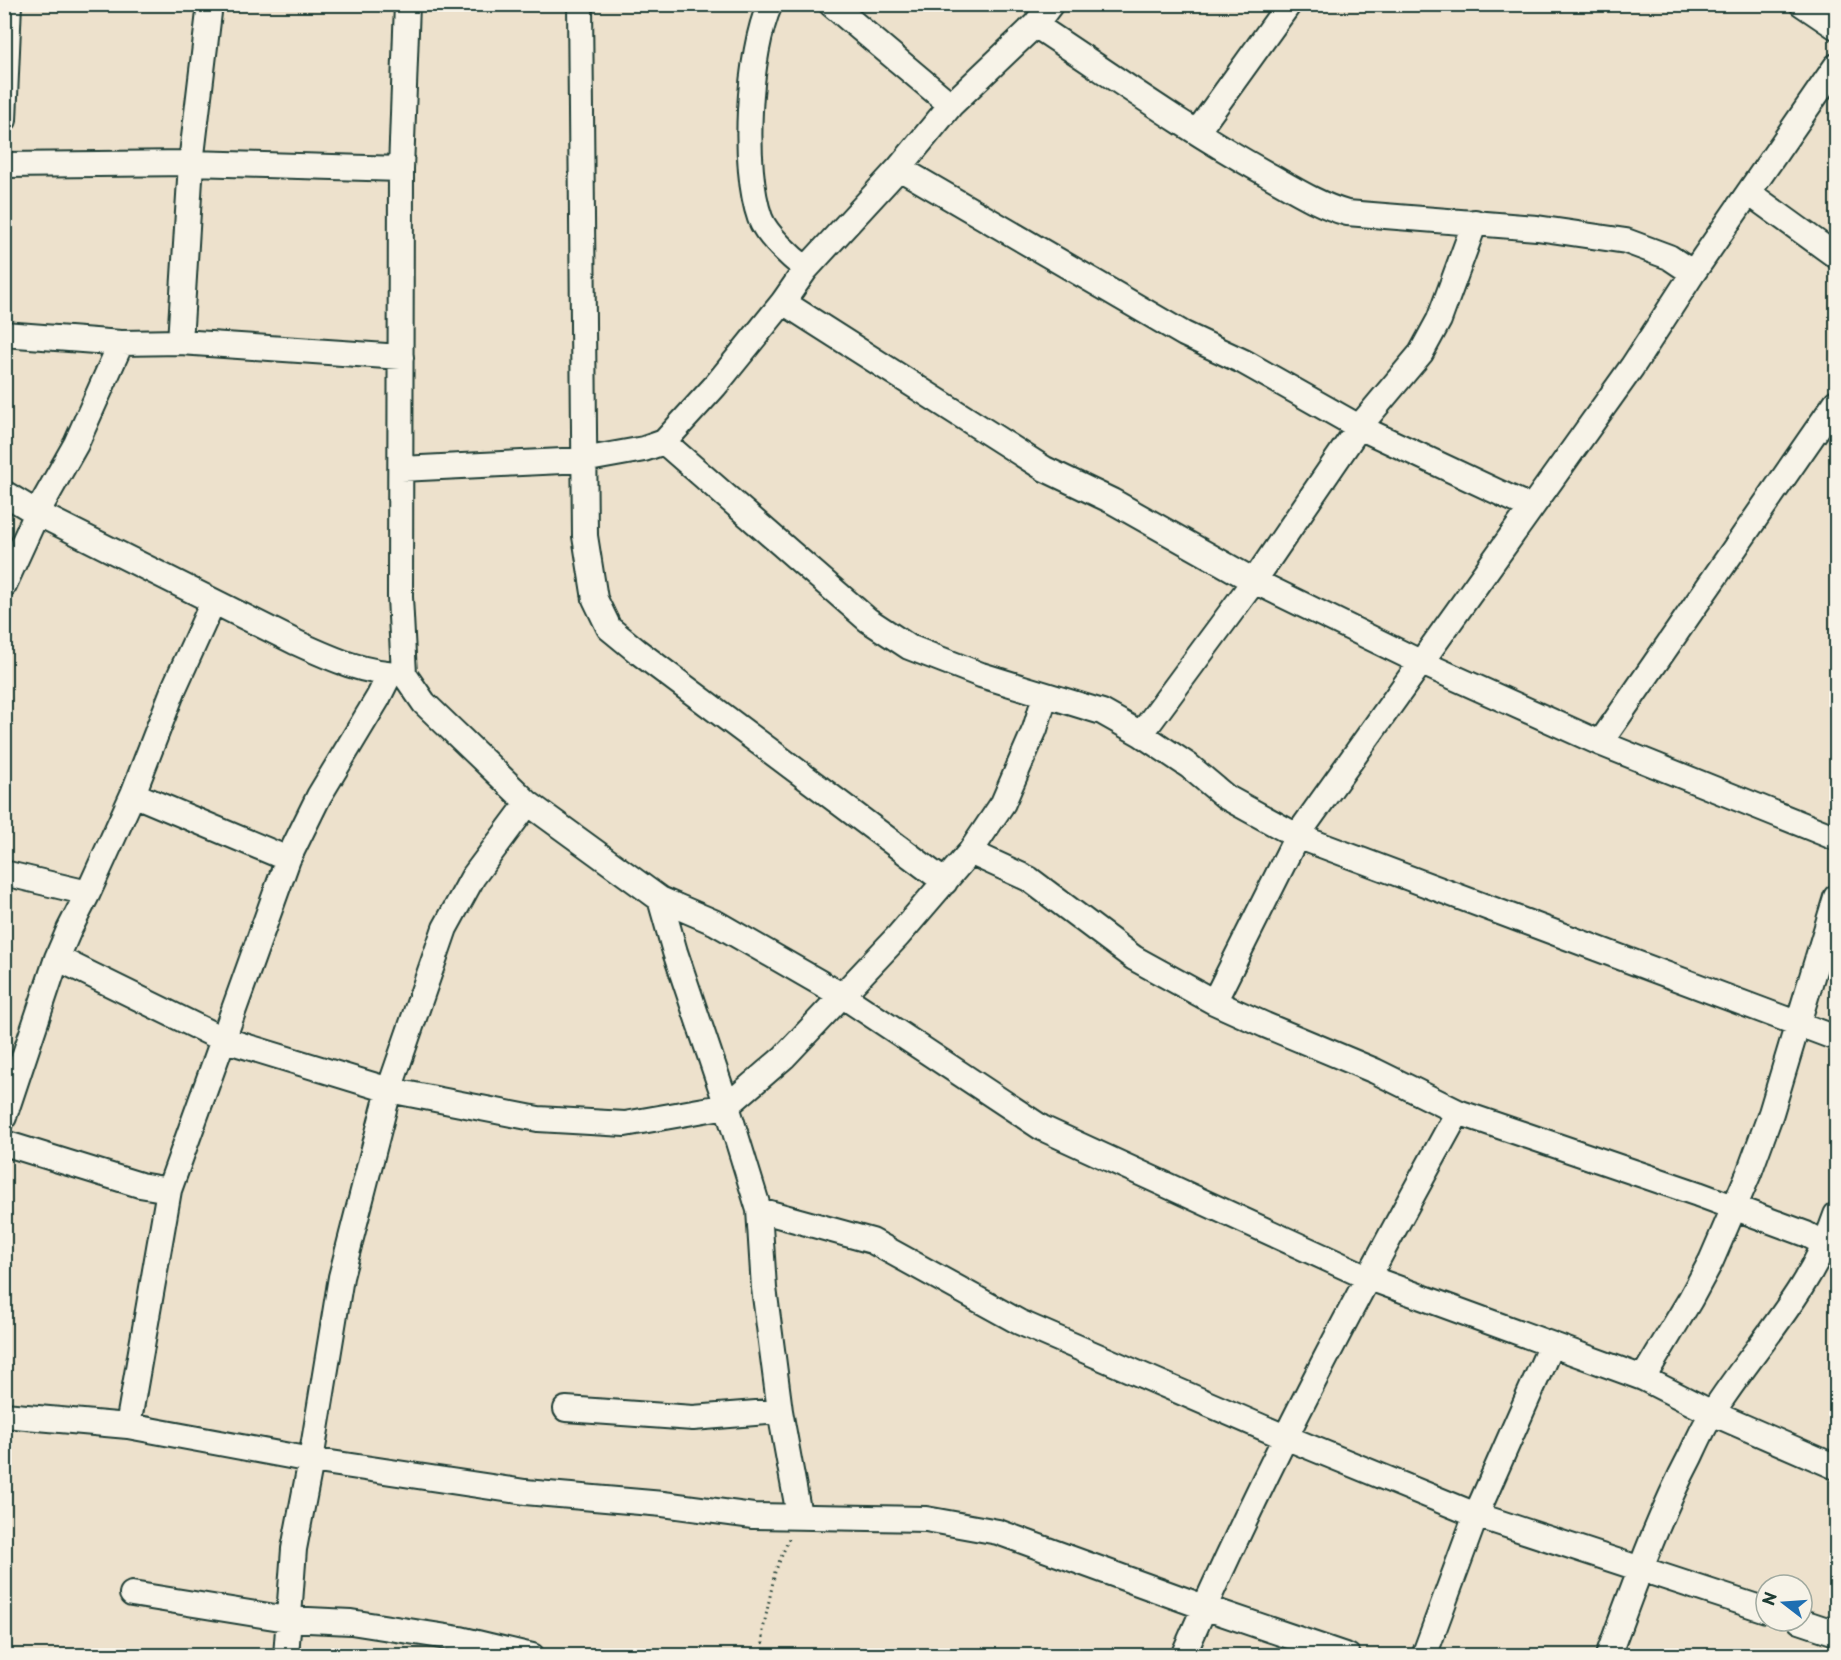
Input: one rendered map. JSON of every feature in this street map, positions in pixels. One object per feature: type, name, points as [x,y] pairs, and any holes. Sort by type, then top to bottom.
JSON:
[{"type":"street","points":[[4,120],[9,4]]},
{"type":"street","points":[[180,342],[191,163],[210,4]]},
{"type":"street","points":[[128,1426],[169,1190],[222,1039],[288,860],[318,796],[378,698],[397,674],[402,357],[401,169],[407,4]]},
{"type":"street","points":[[580,4],[583,460],[585,536],[595,599],[609,628],[646,658],[945,882]]},
{"type":"street","points":[[770,4],[754,56],[749,163],[761,220],[787,255],[806,269]]},
{"type":"street","points":[[831,4],[951,105]]},
{"type":"street","points":[[401,469],[583,460],[644,449],[664,442],[715,386],[783,302],[806,269],[899,168],[951,105],[1035,25],[1051,4]]},
{"type":"street","points":[[1197,132],[1289,4]]},
{"type":"street","points":[[1802,4],[1836,27]]},
{"type":"street","points":[[1035,25],[1245,162],[1327,207],[1347,213],[1537,228],[1626,241],[1669,257],[1693,273]]},
{"type":"street","points":[[1214,1002],[1296,836],[1632,367],[1693,273],[1836,66]]},
{"type":"street","points":[[4,165],[191,163],[401,169]]},
{"type":"street","points":[[899,168],[1184,334],[1244,362],[1359,427],[1530,507]]},
{"type":"street","points":[[1749,193],[1836,255]]},
{"type":"street","points":[[1141,734],[1254,581],[1359,427],[1421,353],[1438,320],[1475,222]]},
{"type":"street","points":[[783,302],[1045,469],[1112,501],[1254,581],[1420,662],[1600,743],[1836,838]]},
{"type":"street","points":[[4,334],[121,343],[180,342],[402,357]]},
{"type":"street","points":[[4,585],[37,513],[76,444],[121,343]]},
{"type":"street","points":[[1600,743],[1836,402]]},
{"type":"street","points":[[664,442],[868,620],[909,647],[981,675],[1102,712],[1141,734],[1189,766],[1226,797],[1296,836],[1836,1038]]},
{"type":"street","points":[[4,493],[37,513],[336,661],[360,669],[397,674],[423,703],[528,803],[660,899],[716,922],[843,996],[1042,1128],[1367,1276],[1643,1378],[1712,1413],[1836,1467]]},
{"type":"street","points":[[4,1117],[57,958],[133,794],[174,688],[213,602]]},
{"type":"street","points":[[57,958],[222,1039],[388,1090],[538,1119],[625,1124],[727,1106],[784,1057],[843,996],[970,852],[1003,803],[1035,729],[1045,696]]},
{"type":"street","points":[[133,794],[288,860]]},
{"type":"street","points":[[286,1656],[287,1618],[294,1549],[341,1277],[388,1090],[445,928],[473,877],[528,803]]},
{"type":"street","points":[[970,852],[1029,879],[1134,958],[1214,1002],[1375,1071],[1458,1112],[1659,1180],[1832,1247]]},
{"type":"street","points":[[4,873],[88,894]]},
{"type":"street","points":[[1643,1378],[1711,1261],[1749,1173],[1771,1113],[1836,897]]},
{"type":"street","points":[[660,899],[759,1210],[764,1288],[780,1411],[799,1515]]},
{"type":"street","points":[[1183,1656],[1285,1437],[1367,1276],[1458,1112]]},
{"type":"street","points":[[4,1143],[140,1185],[169,1190]]},
{"type":"street","points":[[759,1210],[872,1241],[1019,1322],[1285,1437],[1476,1515],[1754,1606]]},
{"type":"street","points":[[1608,1656],[1640,1569],[1679,1478],[1712,1413],[1832,1247],[1836,1215]]},
{"type":"street","points":[[1424,1656],[1476,1515],[1551,1345]]},
{"type":"street","points":[[566,1409],[693,1418],[780,1411]]},
{"type":"street","points":[[4,1415],[128,1426],[311,1460],[525,1492],[663,1504],[743,1515],[926,1520],[998,1532],[1204,1607],[1348,1656]]},
{"type":"street","points":[[132,1594],[287,1618],[351,1622],[459,1647],[532,1656]]},
{"type":"street","points":[[1814,1626],[1836,1633]]},
{"type":"path","points":[[763,1656],[763,1630],[775,1572],[799,1515]]}]
